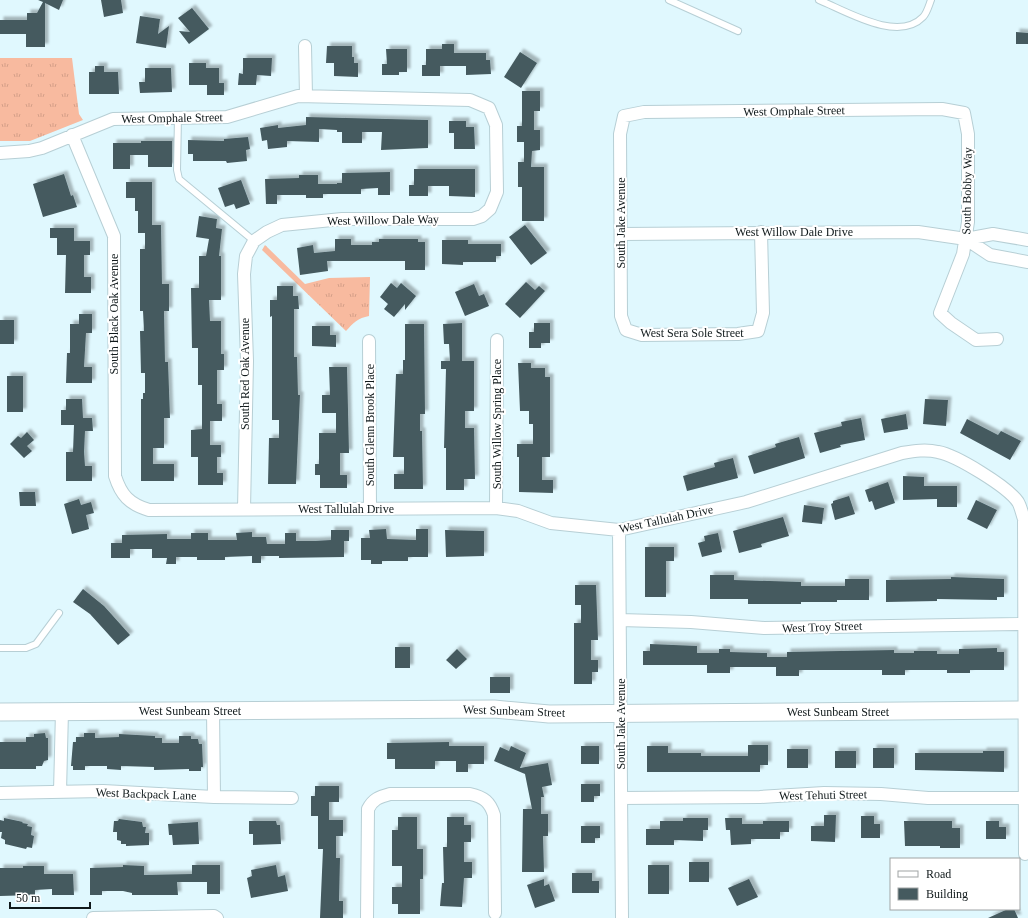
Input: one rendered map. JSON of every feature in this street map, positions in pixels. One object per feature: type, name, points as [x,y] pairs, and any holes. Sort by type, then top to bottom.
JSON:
[{"type":"street","points":[[305,46],[306,96]]},
{"type":"street","name":"West Omphale Street","points":[[0,153],[29,151],[113,119],[227,117],[290,98],[306,96],[470,100],[489,108],[496,125],[497,192],[490,209]]},
{"type":"street","name":"West Omphale Street","points":[[624,116],[644,112],[942,109],[964,113]]},
{"type":"street","name":"South Bobby Way","points":[[964,113],[968,134],[968,222],[966,239],[956,273],[947,292],[940,313],[951,323],[976,340],[997,339]]},
{"type":"street","name":"South Jake Avenue","points":[[624,116],[620,134],[621,316],[626,330]]},
{"type":"street","name":"South Black Oak Avenue","points":[[72,135],[114,236],[116,476],[119,489],[126,500]]},
{"type":"street","name":"West Willow Dale Way","points":[[254,241],[267,232],[282,225],[342,218],[473,219],[482,216],[490,209]]},
{"type":"street","name":"West Sera Sole Street","points":[[626,330],[642,335],[738,334],[758,331],[763,313],[761,232]]},
{"type":"street","name":"West Willow Dale Drive","points":[[621,234],[918,232],[966,239],[993,234],[1028,240]]},
{"type":"street","name":"West Willow Dale Drive","points":[[966,239],[990,255],[1028,262]]},
{"type":"street","name":"South Red Oak Avenue","points":[[244,509],[247,361],[244,274],[246,256],[254,241]]},
{"type":"street","name":"South Willow Spring Place","points":[[496,340],[496,508]]},
{"type":"street","name":"South Glenn Brook Place","points":[[369,341],[370,509]]},
{"type":"street","name":"West Tallulah Drive","points":[[126,500],[149,510],[496,508],[518,511],[551,523],[619,530],[746,502],[902,452],[921,450],[939,452],[958,460],[1005,488],[1018,502],[1024,519],[1024,624]]},
{"type":"street","name":"South Jake Avenue","points":[[619,530],[622,918]]},
{"type":"street","name":"West Troy Street","points":[[620,620],[691,622],[764,628],[1024,624]]},
{"type":"street","points":[[1024,624],[1026,710],[1025,854]]},
{"type":"street","name":"West Sunbeam Street","points":[[0,712],[494,709],[549,714],[1026,710]]},
{"type":"street","points":[[213,710],[214,797]]},
{"type":"street","points":[[60,792],[62,711]]},
{"type":"street","name":"West Backpack Lane","points":[[0,793],[103,791],[214,797],[292,798]]},
{"type":"street","name":"West Tehuti Street","points":[[621,798],[760,797],[824,793],[882,794],[928,798],[1026,798]]},
{"type":"street","points":[[367,918],[367,818],[372,802],[380,796],[390,794],[470,794],[481,797],[488,802],[494,815],[495,913]]},
{"type":"street","points":[[93,918],[214,916],[217,918]]},
{"type":"lane","points":[[669,0],[738,30]]},
{"type":"lane","points":[[819,0],[882,26],[909,26],[924,16],[931,0]]},
{"type":"lane","points":[[178,117],[176,170],[179,180],[254,241]]},
{"type":"lane","points":[[0,648],[26,648],[36,644],[59,613]]},
{"type":"green space","points":[[0,58],[72,58],[79,114],[83,120],[30,141],[0,141]]},
{"type":"green space","points":[[265,245],[305,284],[329,278],[370,277],[369,316],[356,321],[346,331],[262,250]]},
{"type":"building","points":[[38,0],[63,0],[59,10],[45,3],[45,47],[26,47],[26,34],[0,34],[0,20],[27,20],[27,13],[37,13],[43,2]]},
{"type":"building","points":[[101,0],[121,0],[123,13],[104,17]]},
{"type":"building","points":[[192,8],[209,29],[189,44],[179,31],[190,32],[178,18]]},
{"type":"building","points":[[140,16],[160,19],[158,34],[169,26],[166,48],[136,43]]},
{"type":"building","points":[[1016,32],[1028,33],[1028,44],[1016,44]]},
{"type":"building","points":[[442,44],[454,44],[454,53],[486,53],[486,60],[490,60],[491,74],[466,75],[466,66],[440,66],[440,76],[422,76],[422,65],[426,65],[426,49],[442,49]]},
{"type":"building","points":[[327,46],[352,46],[352,57],[354,57],[354,63],[358,63],[358,77],[334,76],[334,63],[326,63]]},
{"type":"building","points":[[386,49],[407,49],[407,72],[399,72],[399,75],[382,75],[382,64],[387,64]]},
{"type":"building","points":[[520,52],[537,63],[521,88],[504,77]]},
{"type":"building","points":[[243,58],[272,58],[271,76],[257,75],[256,85],[238,85],[239,73],[243,74]]},
{"type":"building","points":[[189,63],[206,63],[206,68],[219,68],[219,83],[224,83],[224,95],[207,95],[207,85],[189,85]]},
{"type":"building","points":[[95,66],[104,66],[104,72],[118,72],[119,94],[89,94],[89,72],[95,72]]},
{"type":"building","points":[[145,68],[171,68],[172,92],[140,93],[139,82],[145,82]]},
{"type":"building","points":[[522,91],[540,91],[540,111],[534,111],[534,130],[540,130],[540,150],[532,151],[531,167],[544,167],[544,221],[522,221],[522,187],[518,187],[518,162],[524,162],[524,142],[517,142],[517,126],[522,126]]},
{"type":"building","points":[[306,117],[428,120],[428,148],[381,150],[382,132],[362,132],[362,143],[342,143],[342,132],[337,132],[337,130],[319,129],[319,142],[287,141],[287,147],[268,149],[267,140],[262,141],[260,128],[278,125],[278,128],[306,125]]},
{"type":"building","points":[[449,121],[466,121],[466,127],[474,127],[475,149],[454,149],[454,133],[449,133]]},
{"type":"building","points":[[248,137],[250,149],[246,150],[247,161],[227,163],[226,161],[193,161],[193,154],[188,154],[188,140],[224,141],[224,139]]},
{"type":"building","points":[[141,141],[172,141],[172,167],[148,167],[148,155],[130,155],[130,169],[113,169],[113,143],[141,143]]},
{"type":"building","points":[[414,169],[475,169],[475,197],[449,196],[449,186],[428,186],[428,196],[409,196],[409,185],[414,185]]},
{"type":"building","points":[[390,172],[390,195],[378,195],[378,188],[361,189],[361,194],[323,194],[323,198],[306,198],[306,195],[277,195],[277,204],[266,204],[265,179],[299,178],[299,175],[318,175],[318,184],[337,184],[342,183],[342,173]]},
{"type":"building","points":[[64,174],[71,196],[73,195],[77,207],[43,217],[33,184]]},
{"type":"building","points":[[241,180],[250,204],[236,209],[234,204],[225,207],[218,188]]},
{"type":"building","points":[[126,182],[152,182],[152,225],[161,225],[162,284],[169,284],[169,311],[164,311],[165,362],[168,362],[170,418],[164,418],[164,448],[153,448],[153,464],[174,464],[174,481],[141,481],[141,399],[143,399],[143,393],[145,393],[145,373],[141,373],[140,331],[144,331],[143,311],[140,311],[140,249],[145,249],[145,233],[138,233],[138,211],[135,211],[135,198],[126,198]]},
{"type":"building","points":[[199,216],[217,219],[216,228],[222,229],[219,256],[221,256],[221,300],[209,300],[210,321],[221,321],[221,354],[224,354],[224,370],[217,370],[217,404],[222,404],[222,421],[210,421],[210,445],[221,445],[221,457],[217,457],[217,473],[223,473],[223,485],[198,485],[198,457],[191,457],[191,430],[202,429],[202,385],[198,385],[198,348],[192,348],[191,288],[199,288],[199,256],[206,256],[209,239],[196,237]]},
{"type":"building","points":[[525,225],[547,253],[531,265],[509,237]]},
{"type":"building","points":[[50,228],[74,228],[74,241],[90,241],[90,255],[84,255],[84,277],[91,277],[91,293],[65,293],[66,255],[57,255],[57,238],[50,238]]},
{"type":"building","points":[[335,239],[351,239],[351,245],[372,245],[372,242],[379,242],[379,239],[418,239],[418,242],[425,242],[425,270],[405,270],[405,261],[327,261],[328,271],[300,275],[297,248],[313,245],[314,253],[335,251]]},
{"type":"building","points":[[442,240],[468,240],[468,244],[501,244],[501,256],[496,256],[496,262],[463,262],[463,265],[442,264]]},
{"type":"building","points":[[526,282],[535,290],[539,286],[545,291],[520,318],[505,304]]},
{"type":"building","points":[[391,283],[397,288],[401,283],[416,296],[405,310],[405,304],[394,317],[384,309],[388,304],[380,297]]},
{"type":"building","points":[[474,284],[479,296],[484,294],[489,306],[465,316],[455,292]]},
{"type":"building","points":[[277,286],[293,286],[293,296],[298,296],[299,309],[294,309],[294,357],[297,357],[298,395],[300,395],[296,484],[268,484],[269,438],[279,438],[279,420],[272,420],[272,316],[270,317],[270,300],[277,300]]},
{"type":"building","points":[[79,314],[92,314],[92,333],[86,333],[84,367],[92,367],[92,383],[66,383],[67,353],[70,353],[70,324],[79,324]]},
{"type":"building","points":[[0,320],[14,320],[14,344],[0,344]]},
{"type":"building","points":[[462,323],[462,361],[474,361],[474,411],[465,411],[465,428],[474,428],[475,479],[464,479],[464,490],[446,490],[446,448],[444,448],[446,369],[441,369],[441,361],[450,361],[449,344],[444,344],[443,324]]},
{"type":"building","points":[[534,323],[550,323],[550,343],[541,343],[541,348],[529,348],[529,332],[534,332]]},
{"type":"building","points":[[405,324],[424,324],[425,414],[420,414],[420,431],[422,431],[423,489],[394,489],[394,474],[404,474],[404,457],[393,457],[396,374],[403,374],[403,360],[405,360]]},
{"type":"building","points":[[312,326],[330,326],[330,335],[336,335],[336,347],[312,346]]},
{"type":"building","points":[[518,363],[531,363],[531,368],[545,368],[545,377],[550,377],[550,457],[542,457],[542,480],[553,480],[553,493],[519,492],[519,457],[517,457],[517,444],[533,444],[533,424],[529,424],[529,411],[520,411]]},
{"type":"building","points":[[329,367],[347,367],[349,453],[340,453],[340,475],[347,475],[347,488],[320,488],[320,475],[315,475],[315,464],[319,464],[319,433],[336,433],[336,413],[322,413],[322,395],[330,395]]},
{"type":"building","points":[[7,376],[23,376],[23,412],[7,412]]},
{"type":"building","points":[[66,399],[82,399],[83,418],[92,418],[93,431],[85,431],[84,452],[85,466],[92,466],[92,481],[66,481],[66,452],[73,452],[74,425],[61,425],[61,410],[66,410]]},
{"type":"building","points":[[925,399],[948,400],[946,426],[923,424]]},
{"type":"building","points":[[906,414],[908,429],[884,433],[881,419]]},
{"type":"building","points":[[861,418],[865,440],[840,445],[841,447],[820,453],[814,433],[842,426],[841,422]]},
{"type":"building","points":[[967,419],[998,435],[1001,431],[1021,441],[1010,460],[960,433]]},
{"type":"building","points":[[27,432],[34,440],[27,446],[32,451],[24,458],[10,444],[18,436],[21,438]]},
{"type":"building","points":[[799,437],[805,458],[754,474],[748,456],[776,447],[775,444]]},
{"type":"building","points":[[733,458],[738,478],[687,491],[683,476],[715,467],[714,463]]},
{"type":"building","points":[[903,476],[924,477],[924,486],[957,486],[957,507],[937,507],[937,499],[903,500]]},
{"type":"building","points":[[888,482],[895,503],[875,510],[872,501],[869,502],[865,490]]},
{"type":"building","points":[[19,492],[35,492],[36,506],[20,506]]},
{"type":"building","points":[[849,496],[855,514],[835,520],[831,504],[833,501]]},
{"type":"building","points":[[79,499],[81,505],[91,502],[94,513],[86,515],[89,529],[72,534],[64,504]]},
{"type":"building","points":[[976,500],[997,510],[987,529],[967,519]]},
{"type":"building","points":[[804,505],[824,508],[822,524],[802,522]]},
{"type":"building","points":[[783,517],[789,536],[761,544],[762,547],[739,553],[733,531]]},
{"type":"building","points":[[386,529],[387,539],[416,540],[416,529],[428,529],[428,557],[408,557],[408,561],[382,561],[382,564],[371,564],[371,560],[361,560],[361,538],[370,538],[369,530]]},
{"type":"building","points":[[331,530],[349,530],[349,541],[344,541],[344,557],[279,558],[279,556],[261,556],[261,563],[252,563],[252,556],[225,557],[225,560],[197,560],[197,557],[176,557],[176,564],[166,564],[167,558],[152,558],[152,549],[130,549],[130,558],[111,558],[111,543],[122,543],[122,535],[167,534],[167,539],[191,539],[191,533],[208,533],[208,540],[237,540],[236,533],[252,532],[252,537],[266,537],[267,544],[285,544],[285,533],[296,533],[296,541],[331,540]]},
{"type":"building","points":[[445,530],[484,531],[484,556],[446,557]]},
{"type":"building","points":[[718,533],[722,552],[702,557],[698,543],[705,541],[704,536]]},
{"type":"building","points":[[645,547],[674,547],[674,561],[666,561],[666,597],[645,597]]},
{"type":"building","points":[[710,575],[734,575],[734,580],[801,582],[801,586],[845,586],[845,579],[869,579],[869,600],[801,602],[801,604],[748,604],[748,599],[710,599]]},
{"type":"building","points":[[951,577],[1004,579],[1004,597],[997,597],[997,600],[937,599],[937,601],[886,602],[886,580],[951,579]]},
{"type":"building","points":[[575,585],[596,585],[598,640],[591,640],[591,660],[598,660],[598,672],[592,672],[592,684],[574,684],[574,623],[581,623],[581,605],[575,605]]},
{"type":"building","points":[[83,589],[104,606],[130,635],[118,645],[90,614],[73,602]]},
{"type":"building","points":[[650,644],[697,646],[697,653],[719,653],[719,649],[730,649],[730,652],[767,653],[767,657],[787,657],[787,652],[894,650],[894,653],[937,651],[937,654],[959,654],[959,649],[997,648],[997,652],[1004,652],[1004,670],[970,670],[970,673],[947,673],[947,670],[905,670],[905,675],[882,675],[882,670],[799,670],[799,676],[776,676],[776,667],[730,667],[730,673],[707,673],[707,665],[643,665],[643,651],[650,651]]},
{"type":"building","points":[[395,647],[410,647],[410,668],[395,668]]},
{"type":"building","points":[[457,649],[467,659],[456,669],[446,660]]},
{"type":"building","points":[[490,677],[510,677],[510,693],[490,693]]},
{"type":"building","points":[[45,733],[46,738],[48,738],[48,760],[44,761],[42,766],[36,766],[36,769],[0,769],[0,742],[26,742],[26,737],[34,737],[34,734]]},
{"type":"building","points":[[84,733],[95,733],[95,738],[119,737],[119,734],[155,736],[155,738],[162,738],[162,743],[179,743],[179,736],[191,736],[191,739],[198,739],[199,744],[202,744],[203,767],[201,767],[201,771],[189,771],[189,769],[154,770],[154,767],[121,766],[121,770],[107,769],[107,766],[85,766],[85,770],[73,770],[73,766],[71,766],[73,742],[76,742],[76,737],[84,737]]},
{"type":"building","points":[[449,742],[449,746],[484,746],[484,764],[468,764],[468,772],[456,772],[456,761],[435,761],[435,769],[395,769],[395,759],[387,759],[387,743]]},
{"type":"building","points":[[748,745],[768,745],[768,765],[760,765],[760,772],[647,772],[647,746],[668,746],[668,753],[701,753],[701,756],[748,756]]},
{"type":"building","points":[[511,746],[526,753],[520,768],[548,763],[552,785],[542,787],[544,797],[541,797],[541,814],[548,814],[548,836],[543,836],[544,872],[522,872],[523,809],[532,809],[525,774],[494,761],[500,747],[509,751]]},
{"type":"building","points":[[581,746],[599,746],[599,764],[581,764]]},
{"type":"building","points":[[873,748],[894,748],[894,768],[873,768]]},
{"type":"building","points":[[787,749],[808,749],[808,768],[787,768]]},
{"type":"building","points":[[835,751],[856,751],[856,768],[835,768]]},
{"type":"building","points":[[983,751],[1004,751],[1004,772],[915,770],[915,753],[983,753]]},
{"type":"building","points":[[581,784],[600,784],[600,796],[594,796],[594,802],[581,802]]},
{"type":"building","points":[[315,786],[339,786],[339,802],[329,802],[329,820],[343,820],[343,836],[336,836],[336,858],[340,858],[339,901],[343,901],[343,918],[320,918],[323,849],[318,849],[318,816],[311,816],[311,796],[315,796]]},
{"type":"building","points":[[824,815],[836,815],[835,842],[811,841],[811,826],[824,826]]},
{"type":"building","points":[[861,816],[874,816],[874,824],[880,824],[880,838],[861,838]]},
{"type":"building","points":[[398,817],[417,817],[417,849],[423,849],[423,879],[420,879],[420,914],[398,914],[398,904],[392,904],[392,887],[402,887],[402,866],[392,866],[392,830],[398,830]]},
{"type":"building","points":[[447,817],[464,817],[464,825],[471,825],[471,842],[464,842],[464,862],[472,862],[472,878],[464,878],[462,907],[440,906],[442,883],[444,883],[443,847],[447,847]]},
{"type":"building","points":[[4,818],[23,822],[22,823],[28,824],[27,826],[32,827],[31,835],[34,836],[32,848],[27,847],[26,849],[5,844],[5,840],[1,838],[2,832],[0,832],[0,820],[4,821]]},
{"type":"building","points":[[683,818],[708,818],[708,830],[703,830],[703,841],[674,840],[674,845],[646,845],[646,829],[660,829],[660,821],[683,821]]},
{"type":"building","points":[[725,818],[742,818],[742,824],[763,824],[763,821],[789,821],[789,832],[780,832],[780,839],[751,839],[751,844],[731,845],[730,830],[726,830]]},
{"type":"building","points":[[119,819],[142,822],[143,827],[146,827],[145,833],[149,833],[149,845],[126,846],[126,844],[121,844],[121,841],[117,840],[117,832],[113,832],[114,821],[118,821]]},
{"type":"building","points":[[249,821],[276,821],[277,825],[280,825],[281,844],[253,845],[253,834],[249,834]]},
{"type":"building","points":[[904,821],[952,821],[952,828],[960,828],[960,848],[940,848],[940,846],[905,846]]},
{"type":"building","points":[[986,821],[999,821],[999,827],[1006,827],[1006,839],[986,839]]},
{"type":"building","points":[[198,822],[199,844],[173,845],[172,835],[169,835],[168,824]]},
{"type":"building","points":[[581,826],[600,826],[600,838],[595,838],[595,843],[581,843]]},
{"type":"building","points":[[689,862],[709,862],[709,882],[689,882]]},
{"type":"building","points":[[123,865],[144,866],[144,875],[192,874],[192,865],[220,865],[220,894],[207,894],[207,882],[177,882],[178,895],[132,895],[132,893],[123,891],[102,891],[102,895],[90,895],[90,868],[123,867]]},
{"type":"building","points":[[276,865],[278,877],[285,875],[288,891],[251,898],[247,878],[252,876],[251,870]]},
{"type":"building","points":[[648,865],[669,865],[669,894],[648,894]]},
{"type":"building","points":[[23,866],[44,866],[44,874],[73,874],[74,895],[52,895],[52,889],[35,890],[35,895],[0,896],[0,868],[23,868]]},
{"type":"building","points":[[572,873],[592,873],[592,881],[599,881],[599,893],[572,893]]},
{"type":"building","points":[[544,879],[544,886],[549,884],[555,901],[535,908],[527,885]]},
{"type":"building","points":[[749,879],[758,897],[737,906],[728,888]]},
{"type":"building","points":[[1006,910],[1014,910],[1018,918],[988,918]]}]
